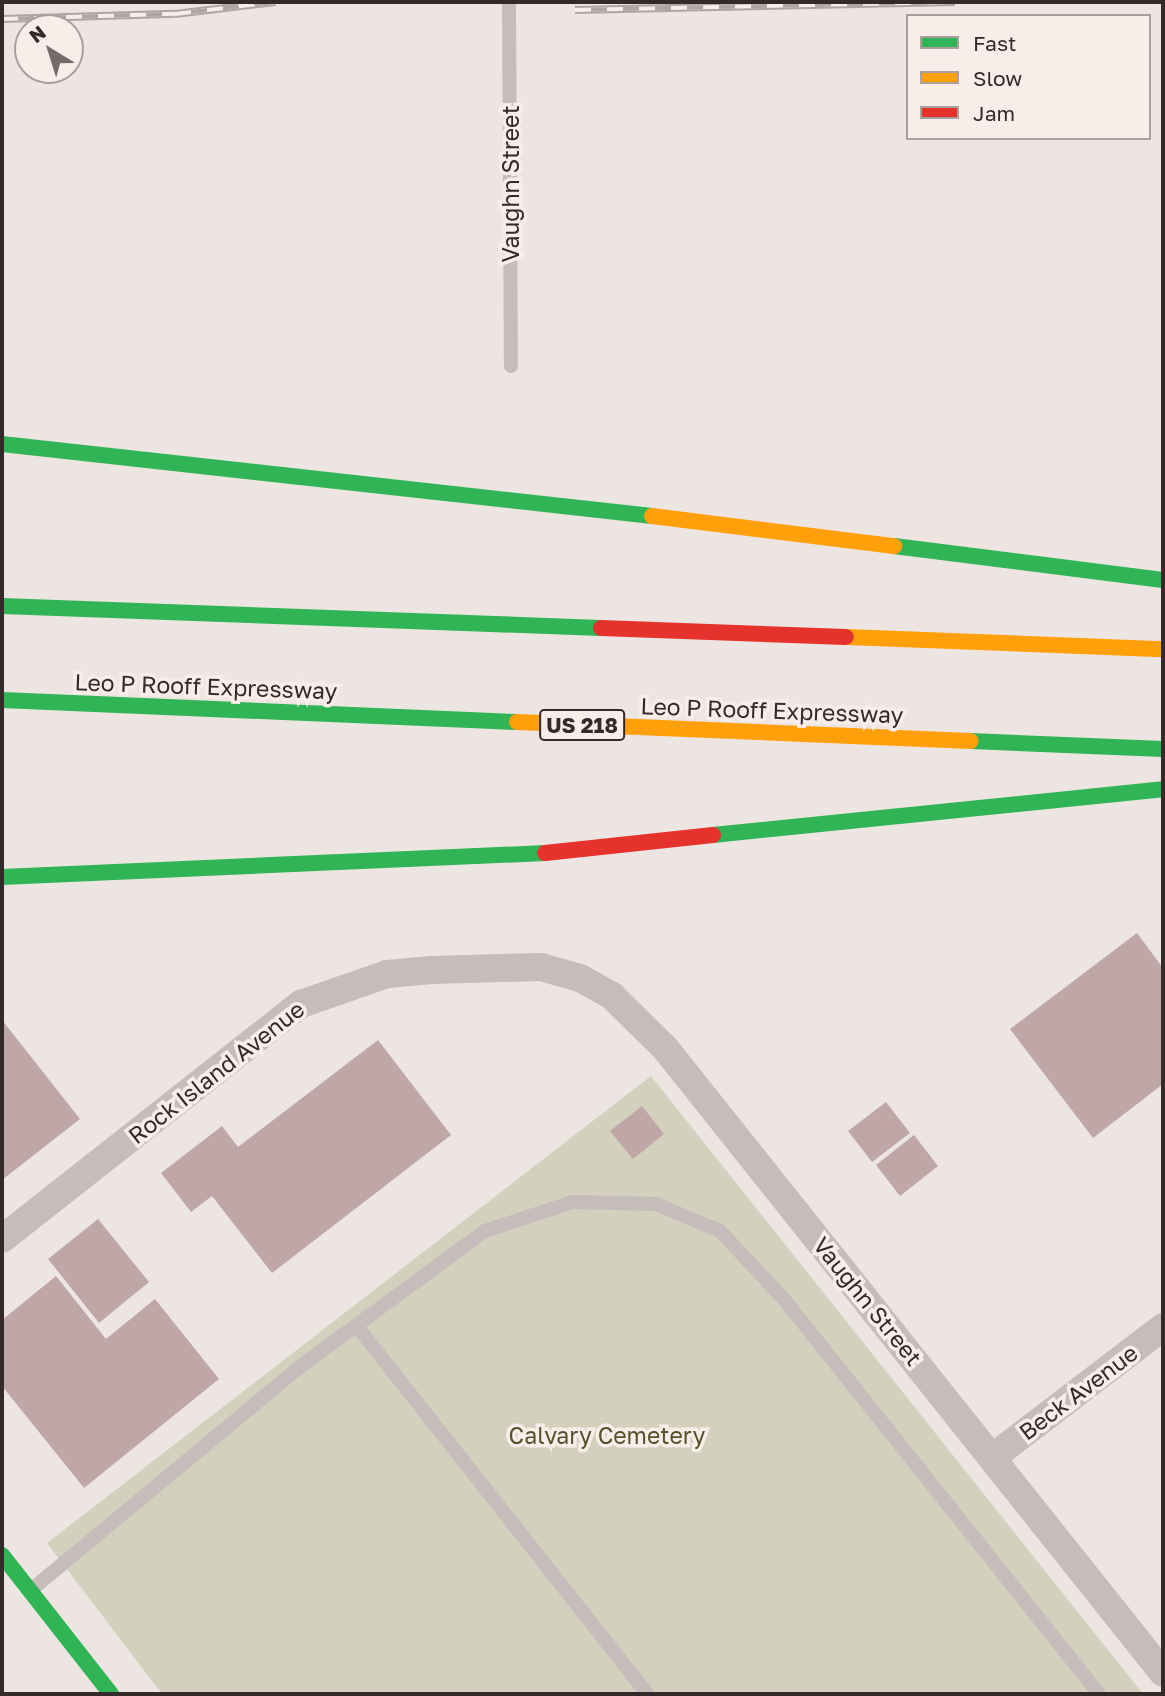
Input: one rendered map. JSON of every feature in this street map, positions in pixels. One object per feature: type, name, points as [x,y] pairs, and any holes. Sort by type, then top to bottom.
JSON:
[{"type":"main road","points":[[2,444],[481,494],[1163,580]]},
{"type":"main road","points":[[2,606],[1163,649]]},
{"type":"main road","name":"Leo P Rooff Expressway","points":[[2,700],[1163,750]]},
{"type":"main road","points":[[2,877],[492,858],[1163,789]]},
{"type":"main road","points":[[2,1555],[111,1694]]},
{"type":"street","name":"Rock Island Avenue","points":[[2,1239],[301,1003],[387,974],[496,965],[541,967]]},
{"type":"street","name":"Vaughn Street","points":[[541,967],[580,978],[638,1019],[993,1457],[1163,1673]]},
{"type":"street","name":"Beck Avenue","points":[[993,1457],[1163,1327]]},
{"type":"lane","name":"Vaughn Street","points":[[509,2],[511,366]]},
{"type":"lane","points":[[30,1591],[356,1325],[485,1231],[573,1202],[656,1204],[720,1231],[783,1298],[1099,1694]]},
{"type":"lane","points":[[356,1325],[647,1694]]},
{"type":"green space","name":"Calvary Cemetery","points":[[651,1076],[1143,1694],[162,1694],[47,1543]]},
{"type":"building","points":[[1137,933],[1163,968],[1163,1084],[1093,1138],[1010,1029]]},
{"type":"building","points":[[2,1020],[80,1119],[2,1180]]},
{"type":"building","points":[[378,1040],[451,1135],[272,1273],[212,1196],[191,1212],[161,1173],[222,1126],[238,1147]]},
{"type":"building","points":[[886,1102],[910,1133],[872,1162],[848,1131]]},
{"type":"building","points":[[642,1106],[664,1134],[633,1159],[610,1131]]},
{"type":"building","points":[[914,1135],[938,1166],[900,1196],[876,1165]]},
{"type":"building","points":[[98,1219],[149,1282],[99,1323],[48,1259]]},
{"type":"building","points":[[56,1276],[106,1339],[155,1299],[219,1379],[84,1488],[2,1386],[2,1320]]},
{"type":"railway","points":[[2,19],[175,14],[275,2]]},
{"type":"railway","points":[[575,10],[955,2]]},
{"type":"traffic: fast","points":[[2,444],[652,516]]},
{"type":"traffic: fast","points":[[894,546],[1163,580]]},
{"type":"traffic: fast","points":[[2,606],[601,628]]},
{"type":"traffic: fast","points":[[2,700],[517,722]]},
{"type":"traffic: fast","points":[[971,741],[1163,749]]},
{"type":"traffic: fast","points":[[713,835],[1163,789]]},
{"type":"traffic: fast","points":[[2,877],[545,853]]},
{"type":"traffic: fast","points":[[2,1555],[111,1694]]},
{"type":"traffic: slow","points":[[652,516],[894,546]]},
{"type":"traffic: slow","points":[[846,637],[1163,649]]},
{"type":"traffic: slow","points":[[517,722],[971,741]]},
{"type":"traffic: jam","points":[[601,628],[846,637]]},
{"type":"traffic: jam","points":[[545,853],[713,835]]}]
